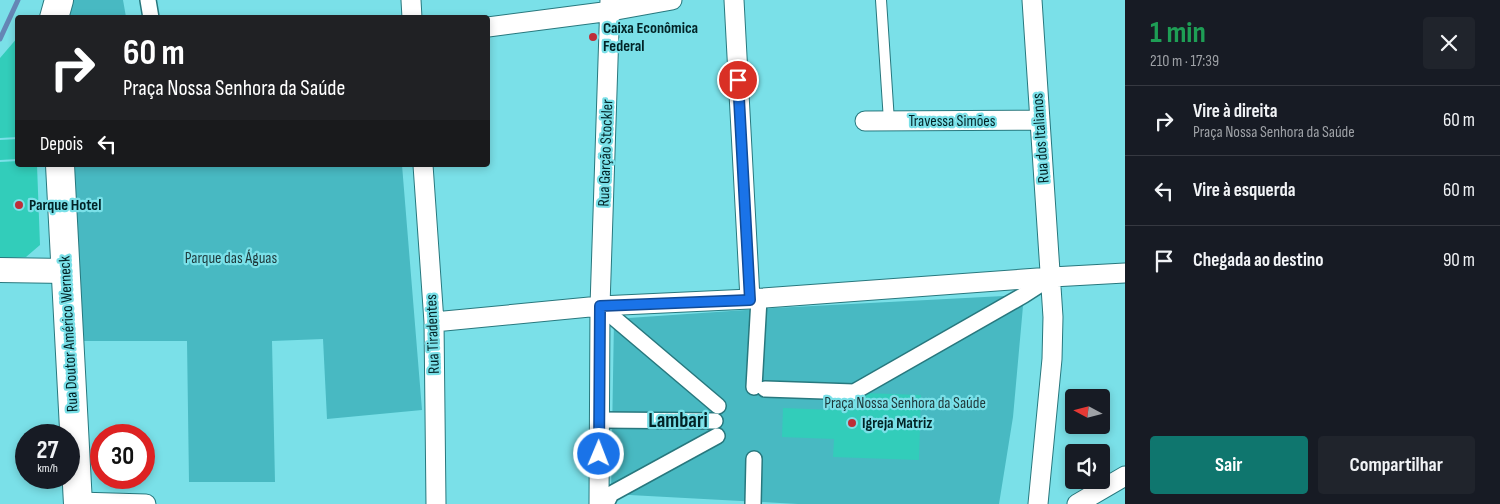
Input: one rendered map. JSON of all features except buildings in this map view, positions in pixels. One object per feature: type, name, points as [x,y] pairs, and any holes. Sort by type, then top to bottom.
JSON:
[{"type":"main road","name":"Rua Doutor Américo Werneck","points":[[60,167],[78,503]]},
{"type":"street","points":[[148,0],[150,15]]},
{"type":"street","points":[[411,0],[412,15]]},
{"type":"street","points":[[490,27],[611,5],[672,0]]},
{"type":"street","points":[[734,0],[760,388],[854,392],[1024,295],[1052,277]]},
{"type":"street","name":"Rua dos Italianos","points":[[1032,0],[1052,277]]},
{"type":"street","name":"Rua Garção Stockler","points":[[600,306],[611,5]]},
{"type":"street","name":"Travessa Simões","points":[[865,121],[1040,120]]},
{"type":"street","name":"Rua Tiradentes","points":[[423,167],[434,322],[436,504]]},
{"type":"street","points":[[0,270],[66,271]]},
{"type":"street","points":[[434,322],[600,306],[754,299],[1125,273]]},
{"type":"street","points":[[1038,504],[1052,360],[1054,317],[1052,277]]},
{"type":"street","points":[[600,306],[718,406]]},
{"type":"street","points":[[599,504],[600,306]]},
{"type":"street","points":[[600,420],[716,428],[611,494],[606,504]]},
{"type":"street","points":[[754,459],[754,504]]},
{"type":"street","points":[[1077,504],[1125,476]]},
{"type":"street","points":[[78,503],[146,504]]},
{"type":"lane","points":[[881,0],[889,121]]},
{"type":"green space","points":[[70,0],[123,0],[126,15],[66,15]]},
{"type":"green space","name":"Parque das Águas","points":[[67,167],[402,167],[422,410],[327,419],[323,339],[272,341],[275,482],[189,482],[187,341],[74,341]]},
{"type":"green space","name":"Praça Nossa Senhora da Saúde","points":[[1024,295],[1013,417],[999,504],[798,504],[611,494],[614,319],[774,308]]},
{"type":"waterway","points":[[0,39],[18,0]]},
{"type":"place","name":"Caixa Econômica Federal","points":[[593,37]]},
{"type":"place","name":"Parque Hotel","points":[[19,205]]},
{"type":"place","name":"Igreja Matriz","points":[[852,423]]},
{"type":"district","name":"Lambari","points":[[678,420]]},
{"type":"route","points":[[599,454],[600,306],[750,300],[738,80]]}]
